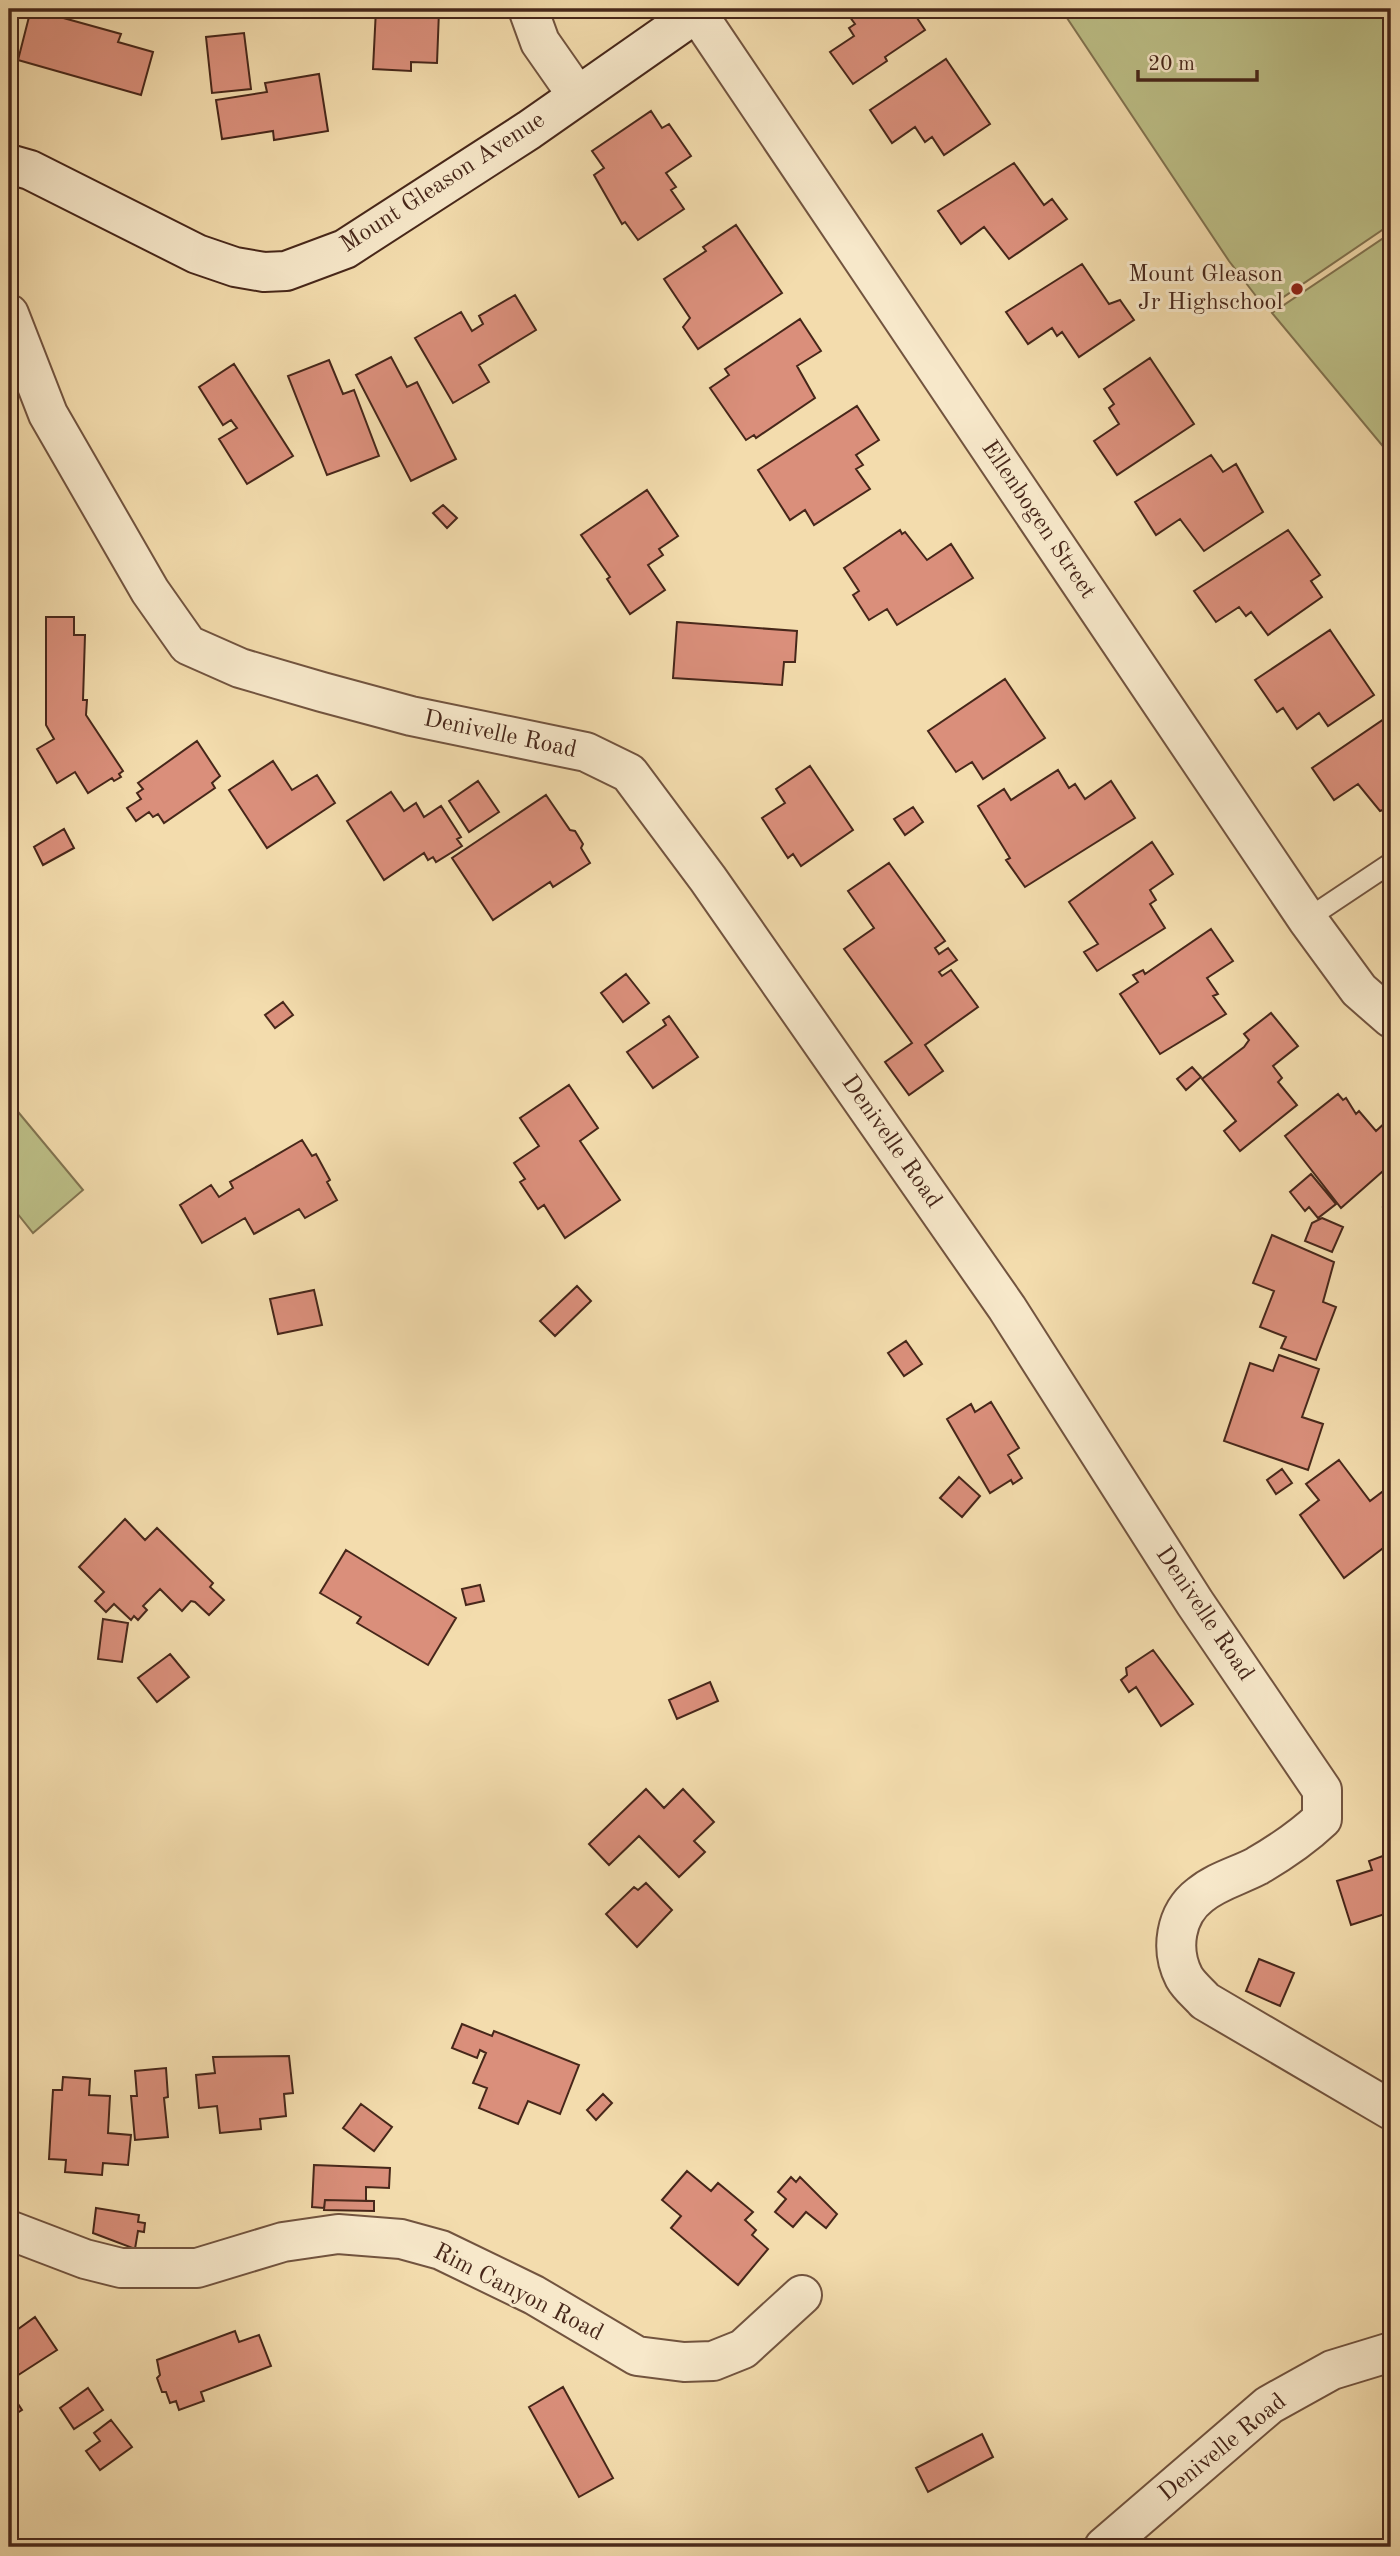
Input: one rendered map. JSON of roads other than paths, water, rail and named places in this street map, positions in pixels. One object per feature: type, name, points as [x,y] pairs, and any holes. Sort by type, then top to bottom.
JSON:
[{"type":"street","points":[[528,9],[540,42],[577,95]]},
{"type":"street","name":"Mount Gleason Avenue","points":[[9,164],[30,170],[197,254],[235,267],[264,272],[286,271],[345,249],[700,11]]},
{"type":"street","name":"Ellenbogen Street","points":[[700,11],[1307,919],[1359,990],[1391,1018]]},
{"type":"street","name":"Denivelle Road","points":[[9,314],[48,414],[150,591],[188,645],[240,668],[411,716],[586,752],[629,773],[716,890],[1006,1308],[1195,1603],[1322,1790],[1322,1819],[1301,1840],[1254,1867],[1219,1882],[1199,1895],[1185,1910],[1174,1944],[1184,1977],[1205,2001],[1391,2110]]},
{"type":"street","name":"Rim Canyon Road","points":[[9,2230],[85,2259],[121,2268],[197,2268],[284,2242],[338,2234],[401,2239],[441,2250],[534,2295],[637,2356],[684,2362],[713,2361],[743,2348],[802,2295]]},
{"type":"street","name":"Denivelle Road","points":[[1104,2547],[1269,2405],[1332,2370],[1391,2353]]},
{"type":"lane","points":[[1307,919],[1391,863]]},
{"type":"place","name":"Mount Gleason Jr Highschool","points":[[1297,289]]}]
